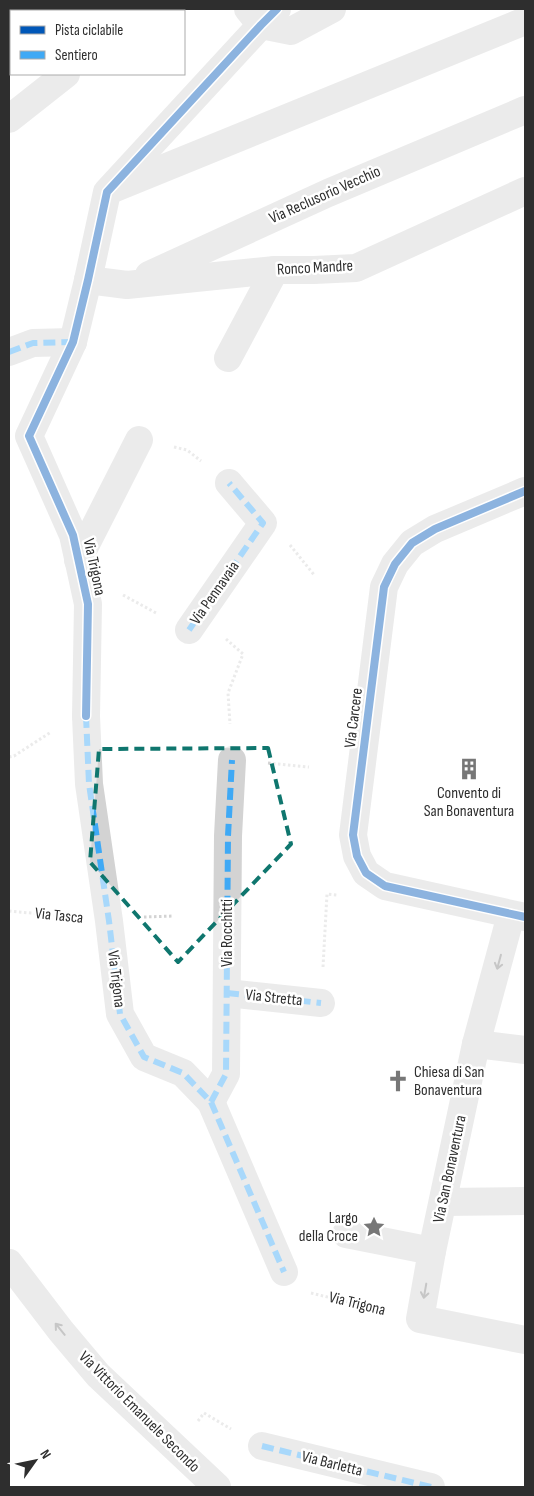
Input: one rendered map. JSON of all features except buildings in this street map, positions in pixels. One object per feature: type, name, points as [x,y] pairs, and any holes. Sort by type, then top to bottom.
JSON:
[{"type":"street","points":[[107,192],[262,14],[291,31],[332,9]]},
{"type":"street","points":[[107,192],[525,21]]},
{"type":"street","points":[[9,119],[63,75]]},
{"type":"street","name":"Via Reclusorio Vecchio","points":[[127,285],[328,193],[525,110]]},
{"type":"street","name":"Ronco Mandre","points":[[88,280],[127,285],[275,270],[356,268],[525,190]]},
{"type":"street","name":"Via Trigona","points":[[107,192],[73,342],[29,436],[73,535],[88,604],[86,716],[89,784],[109,921],[120,1014],[144,1057],[183,1073],[211,1102],[284,1272]]},
{"type":"street","points":[[228,358],[275,270]]},
{"type":"street","points":[[9,352],[33,343],[73,342]]},
{"type":"street","points":[[78,560],[140,440]]},
{"type":"street","name":"Via Pennavaia","points":[[194,623],[263,524],[229,483]]},
{"type":"street","name":"Via Carcere","points":[[518,916],[385,886],[366,873],[356,856],[353,835],[384,587],[395,564],[412,543],[435,529],[525,491]]},
{"type":"street","name":"Via Rocchitti","points":[[211,1102],[226,1074],[228,836],[232,760]]},
{"type":"street","name":"Via San Bonaventura","points":[[420,1319],[432,1251],[476,1044],[518,916]]},
{"type":"street","name":"Via Stretta","points":[[227,993],[321,1003]]},
{"type":"street","points":[[476,1044],[525,1050]]},
{"type":"street","points":[[443,1202],[525,1201]]},
{"type":"street","points":[[346,1234],[432,1251]]},
{"type":"street","name":"Via Vittorio Emanuele Secondo","points":[[9,1263],[61,1331],[98,1375],[217,1487]]},
{"type":"street","points":[[420,1319],[525,1340]]},
{"type":"street","name":"Via Barletta","points":[[262,1446],[431,1487]]},
{"type":"path","points":[[140,440],[187,450],[229,483]]},
{"type":"path","points":[[194,623],[243,654],[228,693],[232,760],[309,767]]},
{"type":"path","points":[[9,757],[14,756],[68,721],[86,716]]},
{"type":"path","points":[[321,1003],[327,894]]},
{"type":"path","points":[[175,1449],[204,1413],[262,1446]]},
{"type":"highlighted area","points":[[268,748],[291,844],[178,962],[90,862],[99,749]]},
{"type":"marked path","points":[[9,352],[33,343],[73,342]]},
{"type":"marked path","points":[[189,630],[263,523],[229,483]]},
{"type":"marked path","points":[[86,716],[89,784],[109,921],[120,1014],[144,1057],[183,1073],[211,1102],[284,1272]]},
{"type":"marked path","points":[[211,1102],[226,1074],[228,836],[232,760]]},
{"type":"marked path","points":[[227,993],[321,1003]]},
{"type":"marked path","points":[[262,1446],[431,1487]]},
{"type":"cycle path","points":[[86,716],[88,604],[73,535],[29,436],[73,342],[107,192],[277,9]]},
{"type":"cycle path","points":[[525,491],[435,529],[412,543],[395,564],[384,587],[353,835],[357,856],[366,873],[385,886],[525,917]]},
{"type":"place","name":"Convento di San Bonaventura","points":[[469,769]]},
{"type":"place","name":"Chiesa di San Bonaventura","points":[[398,1081]]},
{"type":"place","name":"Largo della Croce","points":[[374,1227]]}]
